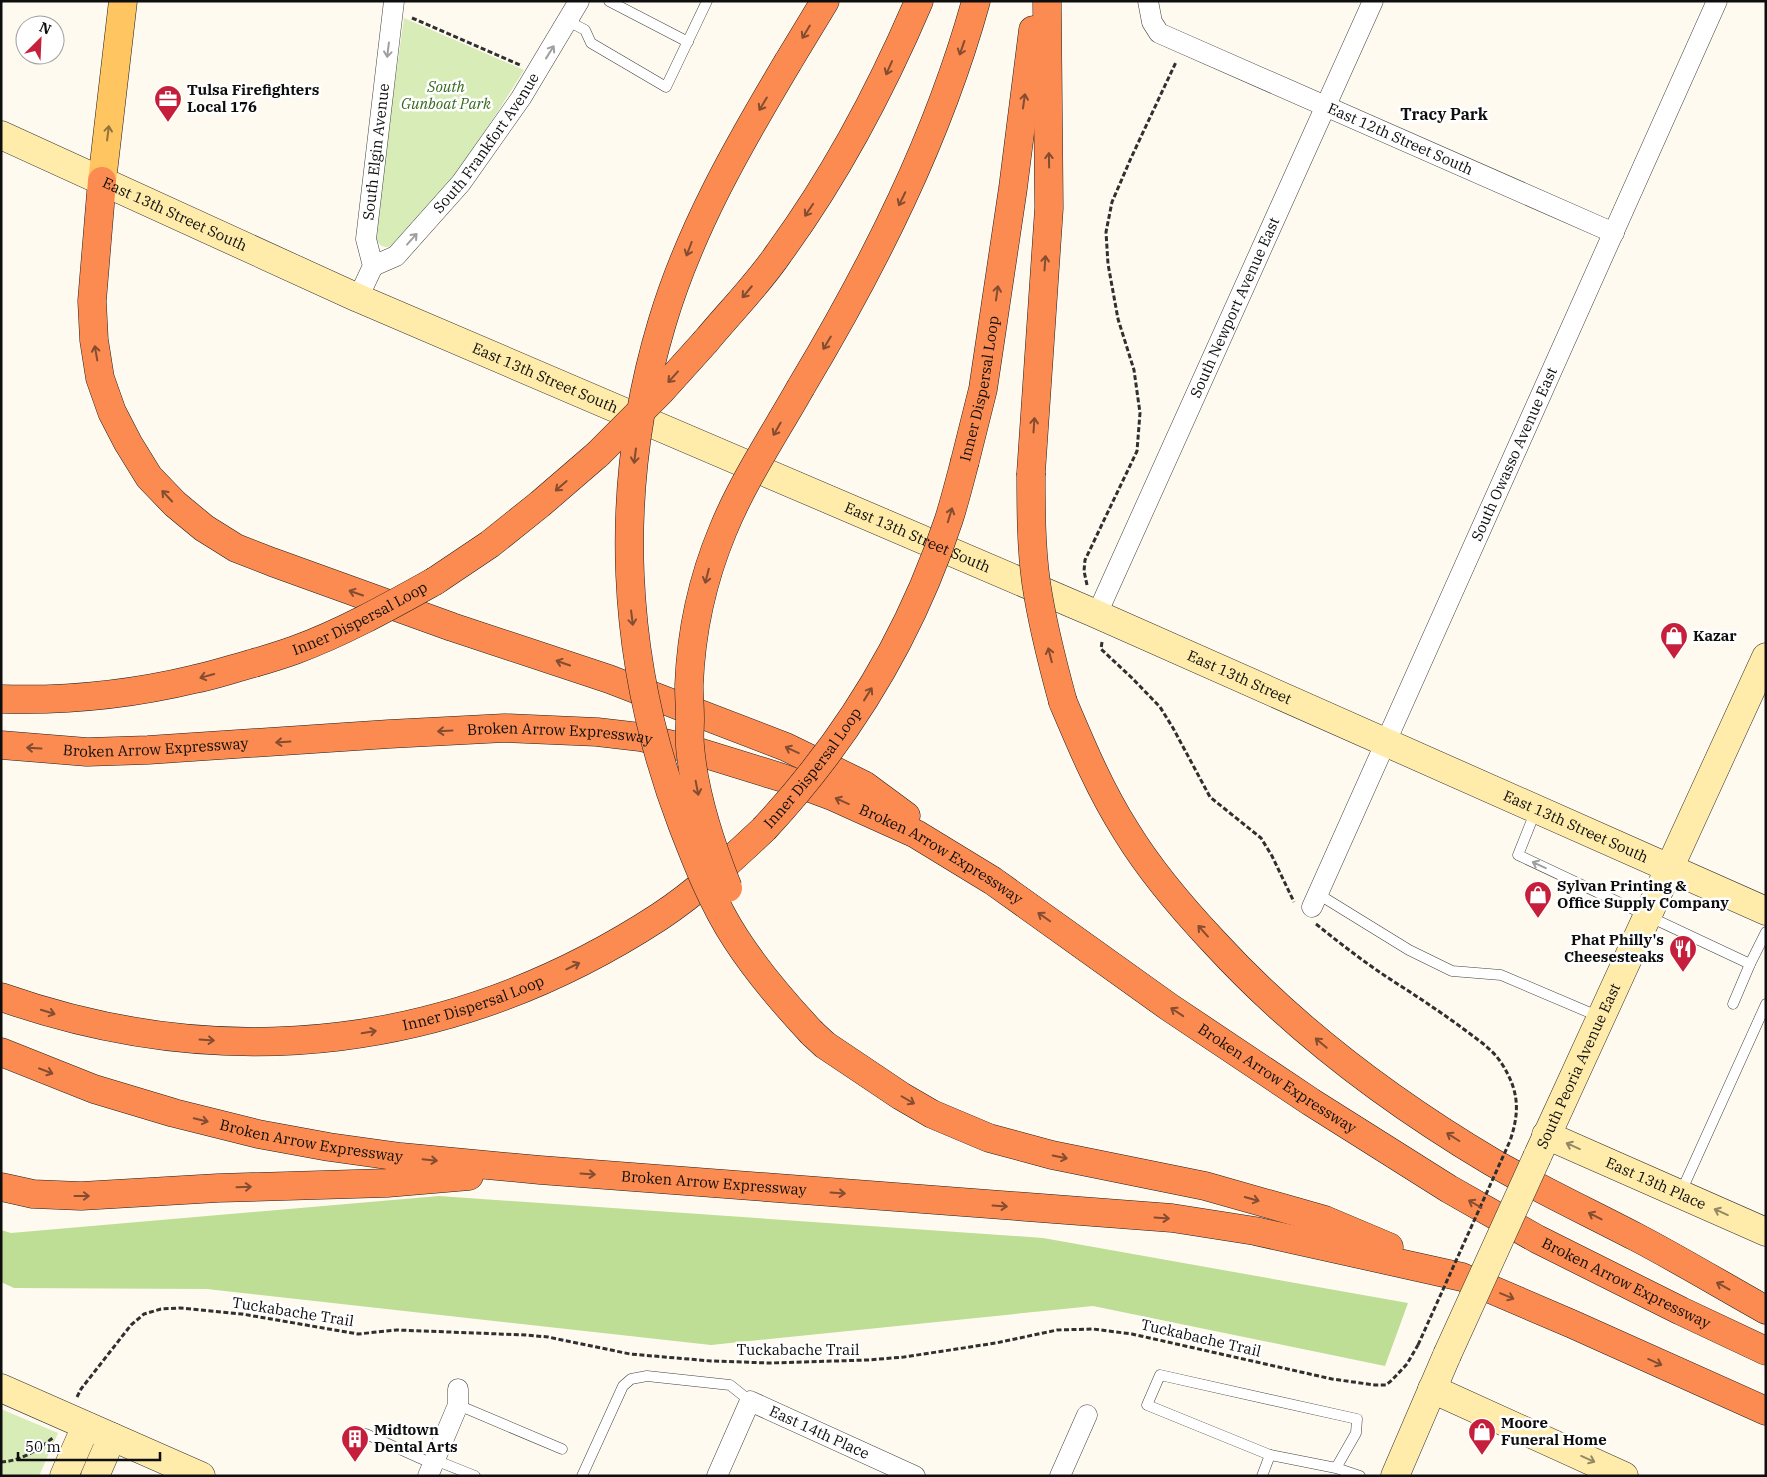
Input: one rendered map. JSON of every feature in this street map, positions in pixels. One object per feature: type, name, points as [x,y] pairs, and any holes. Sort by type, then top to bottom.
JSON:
[{"type":"highway","points":[[825,1],[738,147],[714,191],[694,235],[662,322],[647,382],[635,457],[630,514],[631,598],[636,648],[653,736],[668,787],[693,852],[714,898],[734,937],[782,1001],[868,1074],[932,1114],[989,1138],[1052,1155],[1205,1186],[1325,1220],[1462,1277]]},
{"type":"highway","points":[[816,1028],[804,1006],[761,948],[741,915],[715,856],[701,810],[690,746],[689,685],[692,649],[710,565],[723,530],[801,387],[842,319],[905,195],[936,122],[976,1]]},
{"type":"highway","name":"Inner Dispersal Loop","points":[[1,996],[75,1020],[141,1034],[186,1039],[254,1042],[326,1038],[363,1034],[430,1020],[502,997],[594,956],[660,916],[729,862],[764,829],[827,756],[879,676],[916,603],[948,519],[983,389],[1013,188],[1037,1]]},
{"type":"highway","points":[[1047,1],[1049,208],[1031,474],[1032,539],[1044,631],[1063,702],[1094,774],[1146,862],[1179,904],[1228,957],[1292,1018],[1354,1069],[1388,1094],[1492,1162],[1638,1238],[1766,1310]]},
{"type":"highway","name":"Inner Dispersal Loop","points":[[1,699],[27,700],[87,696],[148,689],[195,679],[294,651],[379,613],[435,581],[490,544],[598,454],[660,392],[778,255],[818,197],[852,140],[882,85],[915,9]]},
{"type":"highway","points":[[102,181],[92,301],[94,340],[100,378],[116,420],[149,476],[175,504],[204,528],[236,548],[281,566],[452,627],[609,679],[786,747],[864,785],[993,881]]},
{"type":"highway","name":"Broken Arrow Expressway","points":[[1,745],[87,752],[148,750],[505,728],[597,732],[640,737],[747,766],[834,797],[916,834],[993,881],[1185,1017],[1311,1102],[1449,1189],[1537,1239],[1766,1351]]},
{"type":"highway","name":"Broken Arrow Expressway","points":[[1,1052],[94,1089],[174,1113],[296,1142],[402,1157],[540,1170],[1172,1218],[1255,1231],[1462,1277],[1766,1411]]},
{"type":"highway","points":[[1,1187],[34,1194],[90,1196],[218,1188],[387,1183],[540,1170]]},
{"type":"main road","points":[[102,181],[123,1]]},
{"type":"street","name":"South Frankfort Avenue","points":[[373,266],[396,256],[461,183],[521,98],[579,1]]},
{"type":"street","name":"East 12th Street South","points":[[1148,1],[1152,22],[1159,33],[1614,233]]},
{"type":"street","name":"South Newport Avenue East","points":[[1096,614],[1373,1]]},
{"type":"street","name":"South Owasso Avenue East","points":[[1315,900],[1717,1]]},
{"type":"street","name":"South Elgin Avenue","points":[[373,266],[366,239],[393,5]]},
{"type":"street","name":"East 13th Street South","points":[[1,135],[358,298],[1096,614]]},
{"type":"street","points":[[358,298],[373,266]]},
{"type":"street","name":"East 13th Street","points":[[1096,614],[1385,743]]},
{"type":"street","name":"South Peoria Avenue East","points":[[1395,1476],[1541,1146],[1766,657]]},
{"type":"street","name":"East 13th Street South","points":[[1385,743],[1766,911]]},
{"type":"street","name":"East 13th Place","points":[[1541,1146],[1680,1194],[1766,1232]]},
{"type":"street","points":[[1,1388],[201,1476]]},
{"type":"street","points":[[1432,1389],[1624,1476]]},
{"type":"street","points":[[432,1466],[458,1397]]},
{"type":"street","points":[[717,1476],[750,1401]]},
{"type":"street","name":"East 14th Place","points":[[750,1401],[892,1471],[915,1476]]},
{"type":"street","points":[[1060,1476],[1087,1415]]},
{"type":"street","points":[[64,1476],[77,1421]]},
{"type":"street","points":[[95,1476],[112,1437]]},
{"type":"lane","points":[[609,1],[688,42]]},
{"type":"lane","points":[[568,21],[585,30],[591,43],[666,87],[707,1]]},
{"type":"lane","points":[[1536,810],[1518,855],[1750,964]]},
{"type":"lane","points":[[1315,900],[1452,971],[1501,975],[1600,1017]]},
{"type":"lane","points":[[1733,1004],[1766,932]]},
{"type":"lane","points":[[1680,1194],[1766,1004]]},
{"type":"lane","points":[[1336,1468],[1356,1433],[1357,1419],[1160,1375],[1147,1405],[1270,1456],[1336,1468],[1360,1476]]},
{"type":"lane","points":[[582,1476],[623,1386],[631,1379],[647,1376],[730,1386],[750,1401]]},
{"type":"lane","points":[[458,1397],[562,1449]]},
{"type":"lane","points":[[366,1434],[432,1466],[475,1476]]},
{"type":"lane","points":[[1262,1476],[1270,1456]]},
{"type":"path","points":[[393,5],[537,72]]},
{"type":"path","name":"Tuckabache Trail","points":[[1,1462],[20,1458],[33,1452],[77,1421],[81,1389],[131,1325],[152,1310],[180,1308],[242,1314],[358,1334],[397,1330],[526,1335],[548,1337],[630,1354],[710,1361],[868,1360],[904,1357],[996,1344],[1057,1330],[1093,1329],[1132,1334],[1332,1379],[1386,1385],[1406,1364],[1418,1345],[1510,1140]]},
{"type":"green space","name":"South Gunboat Park","points":[[404,18],[524,70],[438,198],[401,240],[385,247],[378,242],[374,232]]},
{"type":"green space","points":[[439,1196],[1043,1238],[1408,1303],[1385,1366],[1093,1306],[711,1345],[207,1289],[14,1288],[1,1282],[1,1230],[11,1233]]},
{"type":"green space","points":[[1,1409],[58,1433],[39,1476],[1,1476]]},
{"type":"place","name":"Tulsa Firefighters Local 176","points":[[168,123]]},
{"type":"place","name":"Kazar","points":[[1674,660]]},
{"type":"place","name":"Sylvan Printing & Office Supply Company","points":[[1538,919]]},
{"type":"place","name":"Phat Philly's Cheesesteaks","points":[[1683,973]]},
{"type":"place","name":"Moore Funeral Home","points":[[1482,1456]]},
{"type":"place","name":"Midtown Dental Arts","points":[[355,1463]]},
{"type":"district","name":"Tracy Park","points":[[1444,114]]}]
